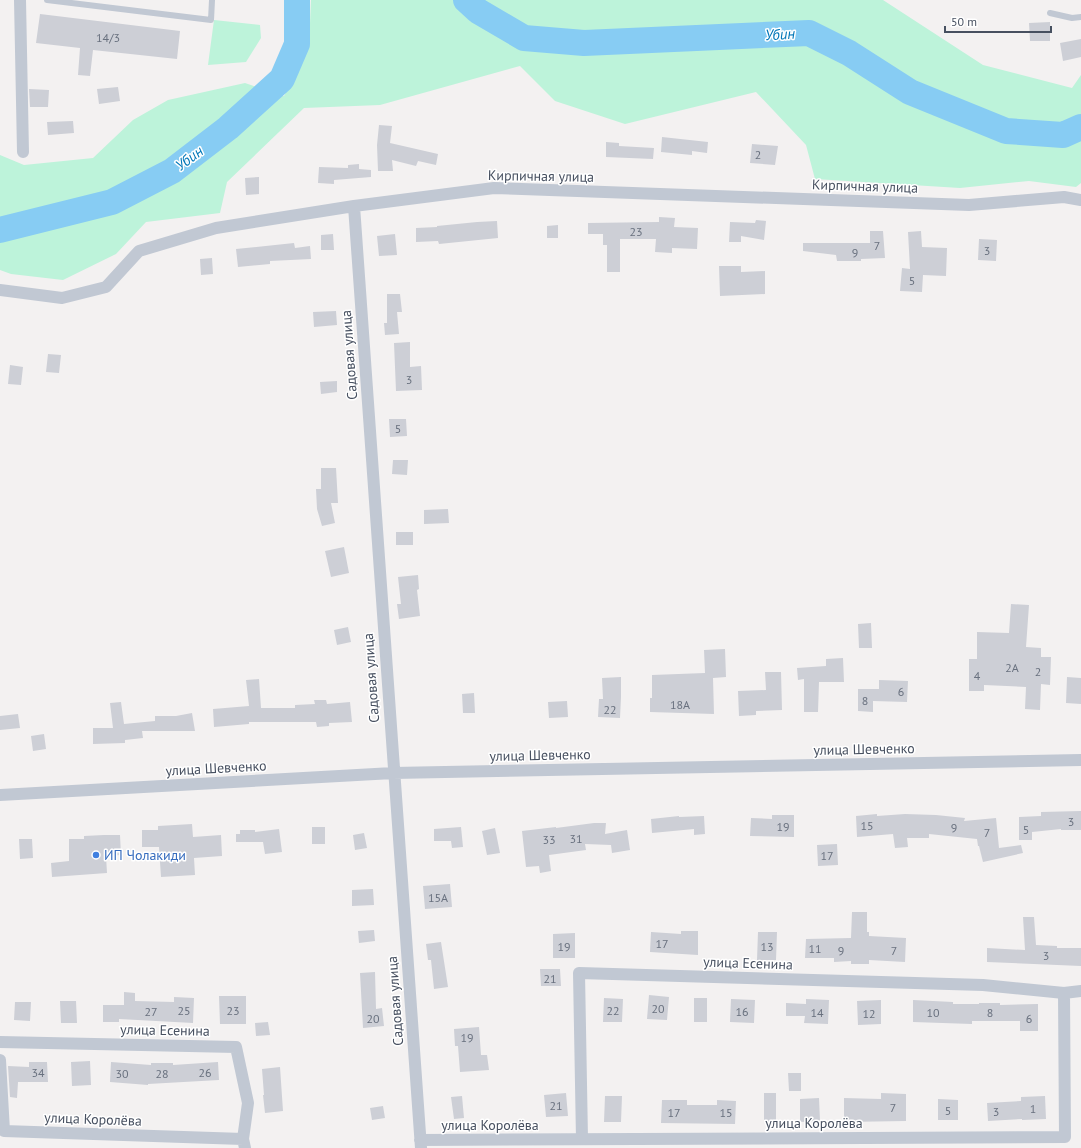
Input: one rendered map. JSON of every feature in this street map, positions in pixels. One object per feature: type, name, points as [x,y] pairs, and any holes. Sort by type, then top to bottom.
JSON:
[{"type":"street","points":[[20,0],[23,152]]},
{"type":"street","name":"Кирпичная улица","points":[[0,290],[62,298],[106,287],[139,251],[216,228],[354,206],[494,188],[969,205],[1064,197],[1081,200]]},
{"type":"street","name":"Садовая улица","points":[[354,206],[420,1144]]},
{"type":"street","name":"улица Шевченко","points":[[0,795],[393,773],[1081,760]]},
{"type":"street","name":"улица Есенина","points":[[582,1139],[579,973],[983,985],[1064,993],[1081,991]]},
{"type":"street","name":"улица Королёва","points":[[420,1144],[582,1139],[1065,1136],[1064,993]]},
{"type":"street","name":"улица Есенина","points":[[0,1042],[236,1047],[248,1103],[244,1143]]},
{"type":"street","name":"улица Королёва","points":[[0,1060],[4,1130],[244,1143]]},
{"type":"lane","points":[[47,0],[74,2],[211,20],[212,0]]},
{"type":"lane","points":[[1050,13],[1072,18],[1081,17]]},
{"type":"green space","points":[[311,0],[883,0],[983,65],[1072,88],[1081,75],[1081,183],[1076,187],[1029,181],[960,188],[815,179],[806,145],[756,92],[625,124],[555,101],[520,66],[380,105],[304,108],[227,182],[220,213],[146,222],[116,254],[63,280],[11,274],[0,270],[0,155],[24,165],[93,158],[133,120],[168,100],[245,83],[284,96],[309,46]]},
{"type":"green space","points":[[214,20],[260,25],[261,38],[246,62],[208,65]]},
{"type":"building","points":[[40,14],[180,31],[177,59],[93,50],[90,76],[78,75],[80,48],[36,43]]},
{"type":"building","points":[[1050,22],[1050,41],[1030,41],[1029,23]]},
{"type":"building","points":[[1081,39],[1081,57],[1063,61],[1060,43]]},
{"type":"building","points":[[118,87],[120,101],[99,104],[97,89]]},
{"type":"building","points":[[29,89],[49,90],[48,107],[30,107]]},
{"type":"building","points":[[73,121],[74,133],[48,135],[47,122]]},
{"type":"building","points":[[379,125],[392,126],[390,143],[438,154],[436,165],[418,161],[416,166],[392,160],[393,171],[378,171],[377,145]]},
{"type":"building","points":[[662,137],[708,142],[707,153],[692,151],[692,155],[661,152]]},
{"type":"building","points":[[606,142],[619,143],[619,146],[654,148],[653,159],[606,157]]},
{"type":"building","points":[[752,144],[778,146],[775,165],[750,163]]},
{"type":"building","points":[[359,164],[359,169],[371,170],[371,177],[334,180],[334,184],[318,183],[319,167],[348,168],[348,165]]},
{"type":"building","points":[[259,177],[259,194],[246,195],[245,178]]},
{"type":"building","points":[[659,217],[675,218],[674,227],[698,228],[697,249],[672,248],[672,253],[655,252],[656,239],[620,239],[620,272],[607,272],[607,245],[603,245],[603,234],[588,234],[588,223],[659,222]]},
{"type":"building","points":[[756,220],[766,221],[764,240],[741,236],[741,242],[729,242],[730,222],[755,223]]},
{"type":"building","points":[[497,221],[498,238],[439,244],[438,241],[416,242],[416,228]]},
{"type":"building","points":[[558,225],[558,238],[547,238],[547,226]]},
{"type":"building","points":[[870,231],[883,231],[885,258],[861,259],[861,261],[837,261],[836,255],[803,251],[803,243],[870,243]]},
{"type":"building","points":[[921,231],[922,247],[947,248],[946,276],[923,275],[922,292],[900,291],[902,268],[910,269],[908,232]]},
{"type":"building","points":[[333,234],[334,250],[321,250],[321,235]]},
{"type":"building","points":[[395,234],[397,255],[379,256],[377,236]]},
{"type":"building","points":[[979,239],[997,240],[996,261],[978,260]]},
{"type":"building","points":[[294,243],[295,248],[310,246],[311,259],[270,261],[270,264],[238,267],[236,249]]},
{"type":"building","points":[[212,258],[213,274],[201,275],[200,259]]},
{"type":"building","points":[[719,266],[741,266],[741,272],[765,271],[765,294],[720,296]]},
{"type":"building","points":[[387,294],[400,294],[402,312],[397,312],[399,334],[385,335],[384,323],[387,323]]},
{"type":"building","points":[[336,311],[337,325],[314,327],[313,312]]},
{"type":"building","points":[[410,342],[410,367],[421,366],[422,390],[396,391],[394,343]]},
{"type":"building","points":[[48,354],[61,355],[59,373],[46,372]]},
{"type":"building","points":[[10,365],[23,367],[21,385],[8,384]]},
{"type":"building","points":[[337,381],[337,392],[321,394],[320,382]]},
{"type":"building","points":[[389,419],[406,419],[407,436],[390,437]]},
{"type":"building","points":[[393,460],[408,460],[407,475],[392,474]]},
{"type":"building","points":[[321,468],[336,468],[338,503],[331,503],[335,523],[322,526],[317,509],[316,489],[321,489]]},
{"type":"building","points":[[448,509],[449,523],[424,524],[424,510]]},
{"type":"building","points":[[396,532],[413,532],[413,545],[396,545]]},
{"type":"building","points":[[344,547],[349,573],[331,577],[325,551]]},
{"type":"building","points":[[418,575],[419,589],[417,590],[420,616],[399,619],[397,604],[401,604],[398,577]]},
{"type":"building","points":[[1011,604],[1029,605],[1026,647],[1041,648],[1041,657],[1051,657],[1050,685],[1041,684],[1040,710],[1025,709],[1026,687],[984,685],[984,691],[969,691],[969,659],[977,659],[977,632],[1009,633]]},
{"type":"building","points":[[871,623],[872,648],[859,648],[858,624]]},
{"type":"building","points":[[348,627],[351,642],[337,645],[334,630]]},
{"type":"building","points":[[725,649],[726,677],[713,678],[714,714],[650,712],[650,698],[652,698],[652,675],[705,673],[704,650]]},
{"type":"building","points":[[843,658],[844,682],[819,682],[818,712],[804,712],[804,679],[798,680],[797,668],[826,666],[826,659]]},
{"type":"building","points":[[765,672],[781,672],[782,710],[756,711],[756,715],[739,716],[738,691],[766,690]]},
{"type":"building","points":[[621,677],[620,718],[598,717],[599,699],[603,699],[602,678]]},
{"type":"building","points":[[1067,677],[1081,678],[1081,704],[1066,703]]},
{"type":"building","points":[[259,679],[261,708],[295,708],[295,705],[315,704],[314,700],[326,700],[327,704],[350,702],[352,722],[329,723],[329,726],[317,727],[316,722],[249,722],[249,724],[214,727],[213,709],[249,706],[246,680]]},
{"type":"building","points":[[879,680],[908,681],[907,702],[873,701],[873,712],[858,711],[858,689],[879,689]]},
{"type":"building","points":[[474,693],[475,713],[463,713],[462,694]]},
{"type":"building","points":[[567,701],[568,717],[549,718],[548,702]]},
{"type":"building","points":[[121,702],[124,724],[155,721],[155,716],[176,716],[192,713],[195,731],[142,731],[143,738],[125,740],[125,743],[93,744],[93,728],[113,728],[110,703]]},
{"type":"building","points":[[18,714],[20,728],[0,730],[0,716]]},
{"type":"building","points":[[44,734],[46,749],[33,751],[31,736]]},
{"type":"building","points":[[1081,811],[1081,830],[1061,829],[1032,832],[1032,840],[1019,840],[1019,817],[1041,816],[1041,812]]},
{"type":"building","points":[[877,814],[877,816],[905,814],[936,815],[965,818],[964,821],[996,818],[999,848],[1021,845],[1023,853],[983,862],[977,839],[929,834],[929,838],[907,838],[908,847],[895,848],[893,834],[857,837],[856,816]]},
{"type":"building","points":[[772,815],[794,815],[794,837],[750,836],[751,818],[772,819]]},
{"type":"building","points":[[679,816],[704,816],[705,834],[694,835],[694,829],[652,833],[651,819]]},
{"type":"building","points":[[606,823],[605,834],[627,830],[630,850],[612,853],[611,845],[585,844],[586,850],[549,855],[551,871],[540,873],[539,866],[526,867],[522,831]]},
{"type":"building","points":[[192,824],[193,837],[221,835],[222,856],[194,858],[195,875],[161,877],[159,847],[142,847],[142,830],[158,830],[158,826]]},
{"type":"building","points":[[312,827],[325,827],[325,844],[312,844]]},
{"type":"building","points":[[461,827],[463,847],[452,848],[451,841],[434,841],[434,829]]},
{"type":"building","points":[[495,828],[500,853],[487,855],[482,831]]},
{"type":"building","points":[[279,829],[282,852],[265,854],[263,842],[236,842],[236,834],[240,834],[240,830],[255,830],[255,832]]},
{"type":"building","points":[[364,833],[367,848],[355,850],[353,835]]},
{"type":"building","points":[[120,835],[121,855],[106,856],[107,873],[52,877],[51,863],[69,861],[69,839],[84,839],[84,836]]},
{"type":"building","points":[[19,839],[32,839],[33,858],[20,859]]},
{"type":"building","points":[[837,844],[838,865],[818,866],[817,845]]},
{"type":"building","points":[[450,884],[452,907],[425,909],[423,886]]},
{"type":"building","points":[[373,889],[374,905],[352,906],[352,890]]},
{"type":"building","points":[[852,912],[867,912],[867,932],[869,932],[869,936],[906,938],[905,962],[869,960],[869,964],[851,964],[851,961],[834,962],[834,958],[805,958],[806,939],[851,938]]},
{"type":"building","points":[[1023,917],[1034,917],[1036,945],[1057,946],[1057,948],[1081,948],[1081,966],[987,962],[987,948],[1025,950]]},
{"type":"building","points":[[374,930],[375,941],[359,943],[358,931]]},
{"type":"building","points":[[681,931],[698,931],[698,955],[650,952],[651,932],[681,934]]},
{"type":"building","points":[[758,932],[777,932],[776,960],[757,960]]},
{"type":"building","points":[[575,933],[575,958],[553,958],[553,934]]},
{"type":"building","points":[[441,942],[448,987],[434,989],[431,960],[428,960],[426,944]]},
{"type":"building","points":[[540,969],[560,969],[561,986],[541,986]]},
{"type":"building","points":[[375,972],[376,1009],[382,1008],[384,1026],[363,1028],[360,973]]},
{"type":"building","points":[[124,992],[135,993],[135,1001],[174,1002],[174,997],[194,998],[193,1023],[119,1019],[119,1022],[103,1022],[103,1005],[124,1005]]},
{"type":"building","points":[[649,995],[669,997],[667,1020],[647,1019]]},
{"type":"building","points":[[219,996],[246,996],[246,1024],[220,1024]]},
{"type":"building","points":[[604,998],[623,999],[622,1022],[603,1022]]},
{"type":"building","points":[[694,998],[707,998],[707,1022],[694,1022]]},
{"type":"building","points":[[731,999],[755,1000],[754,1023],[730,1022]]},
{"type":"building","points":[[806,999],[829,1000],[828,1024],[804,1023],[805,1016],[786,1016],[786,1003],[806,1004]]},
{"type":"building","points":[[881,1000],[881,1024],[858,1025],[857,1001]]},
{"type":"building","points":[[913,1000],[953,1002],[953,1004],[1038,1004],[1038,1031],[1020,1031],[1020,1021],[972,1021],[972,1024],[913,1022]]},
{"type":"building","points":[[60,1001],[76,1001],[77,1023],[61,1023]]},
{"type":"building","points":[[15,1002],[31,1002],[30,1021],[14,1020]]},
{"type":"building","points":[[268,1022],[270,1035],[256,1036],[255,1023]]},
{"type":"building","points":[[479,1027],[481,1055],[487,1055],[489,1070],[460,1072],[458,1046],[455,1046],[454,1029]]},
{"type":"building","points":[[90,1061],[91,1085],[72,1086],[71,1062]]},
{"type":"building","points":[[29,1062],[47,1062],[48,1082],[18,1082],[17,1098],[10,1097],[8,1066],[29,1067]]},
{"type":"building","points":[[111,1062],[151,1065],[151,1063],[173,1063],[173,1065],[218,1062],[219,1080],[148,1085],[110,1082]]},
{"type":"building","points":[[280,1067],[283,1111],[265,1113],[262,1069]]},
{"type":"building","points":[[788,1073],[801,1073],[801,1091],[789,1091]]},
{"type":"building","points":[[566,1093],[568,1116],[546,1117],[544,1095]]},
{"type":"building","points":[[764,1093],[776,1093],[776,1122],[764,1122]]},
{"type":"building","points":[[881,1093],[906,1094],[906,1121],[844,1122],[844,1098],[881,1099]]},
{"type":"building","points":[[462,1096],[464,1118],[454,1119],[451,1097]]},
{"type":"building","points":[[605,1096],[622,1096],[621,1122],[604,1122]]},
{"type":"building","points":[[1045,1096],[1046,1119],[988,1121],[987,1103],[1021,1101],[1021,1097]]},
{"type":"building","points":[[819,1098],[820,1121],[800,1122],[800,1099]]},
{"type":"building","points":[[938,1099],[958,1100],[958,1120],[938,1120]]},
{"type":"building","points":[[662,1100],[687,1100],[687,1105],[717,1105],[717,1100],[736,1101],[735,1124],[661,1123]]},
{"type":"building","points":[[383,1106],[385,1118],[372,1120],[370,1108]]},
{"type":"waterway","name":"Убин","points":[[0,230],[112,202],[172,171],[228,128],[282,79],[297,44],[297,0]]},
{"type":"waterway","name":"Убин","points":[[466,0],[478,11],[524,38],[584,43],[809,33],[849,53],[910,92],[1006,131],[1063,135],[1081,127]]},
{"type":"place","name":"ИП Чолакиди","points":[[96,855]]}]
